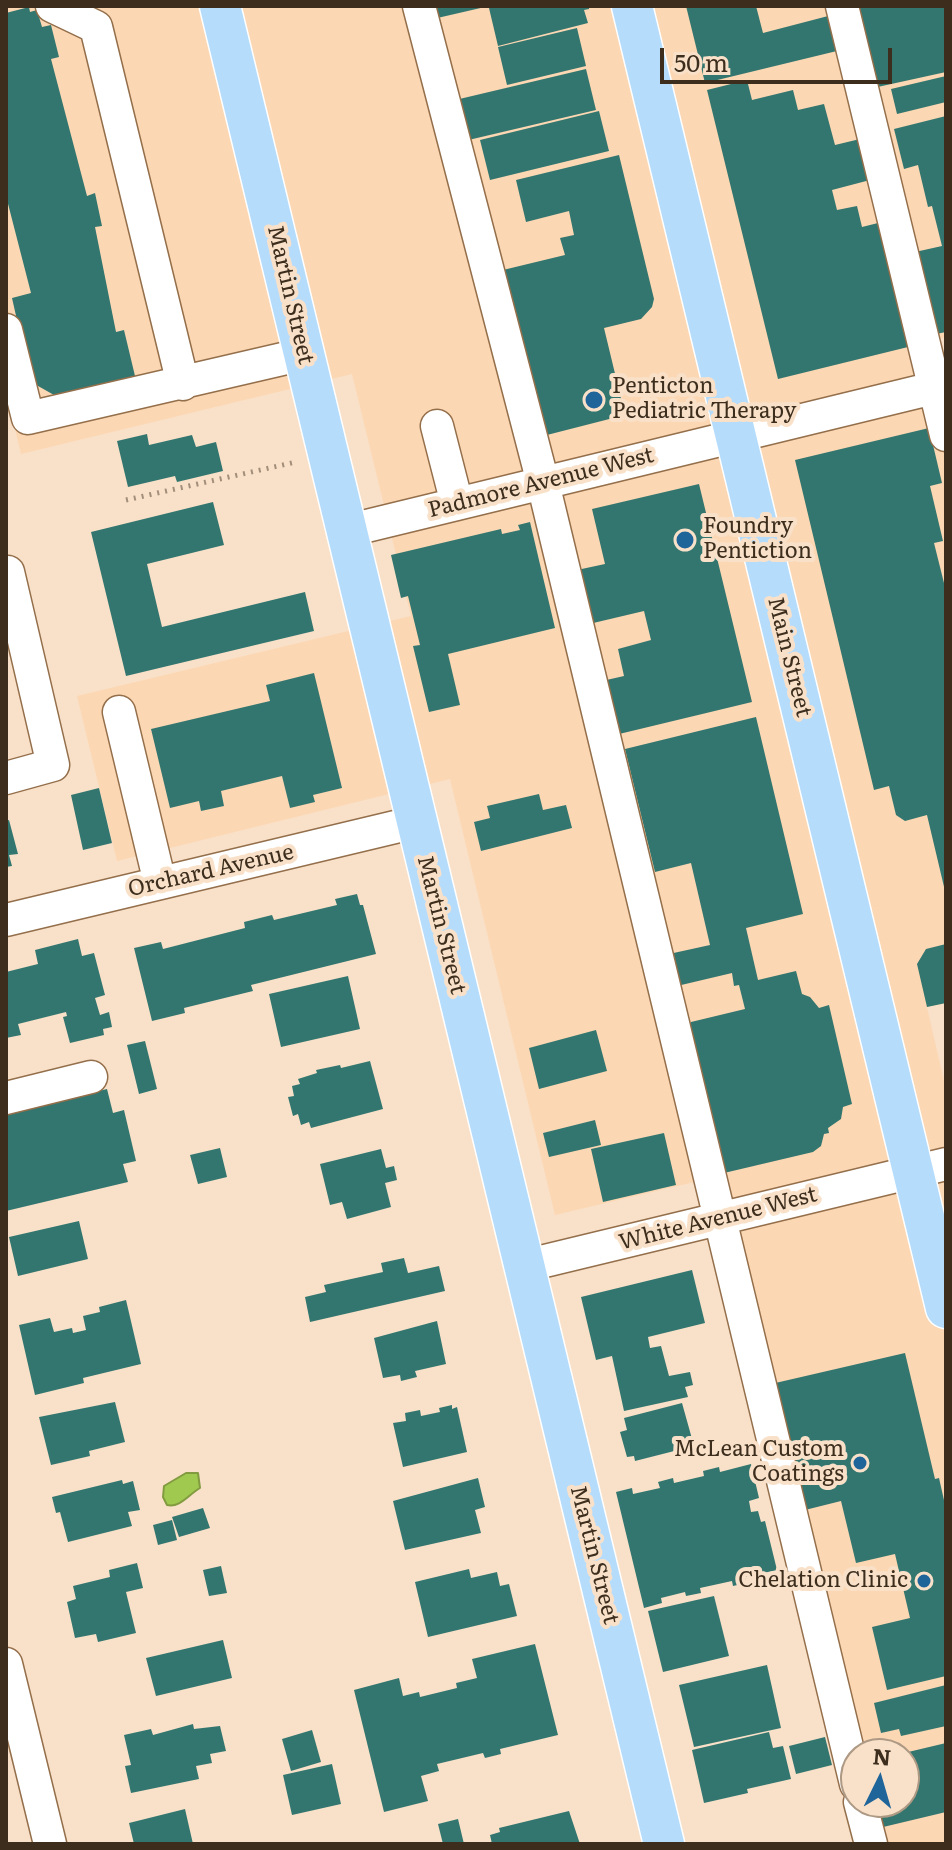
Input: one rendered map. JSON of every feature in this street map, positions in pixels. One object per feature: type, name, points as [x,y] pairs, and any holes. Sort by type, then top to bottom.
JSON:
[{"type":"main road","name":"Martin Street","points":[[220,6],[664,1844]]},
{"type":"main road","name":"Main Street","points":[[632,6],[736,436],[930,1168],[946,1308]]},
{"type":"street","points":[[52,6],[96,27],[183,384]]},
{"type":"street","points":[[419,6],[543,483],[845,1738]]},
{"type":"street","points":[[842,6],[940,386],[946,435]]},
{"type":"street","points":[[6,330],[28,418],[304,354]]},
{"type":"street","name":"Padmore Avenue West","points":[[346,531],[940,386]]},
{"type":"street","points":[[437,426],[457,504]]},
{"type":"street","points":[[6,778],[53,765],[8,572]]},
{"type":"street","points":[[119,712],[160,883]]},
{"type":"street","name":"Orchard Avenue","points":[[6,920],[416,822]]},
{"type":"street","points":[[6,1098],[91,1077]]},
{"type":"street","name":"White Avenue West","points":[[524,1266],[930,1168]]},
{"type":"street","points":[[6,1664],[50,1844]]},
{"type":"street","points":[[864,1818],[871,1844]]},
{"type":"path","points":[[126,500],[328,455]]},
{"type":"shaded area","points":[[6,6],[946,6],[946,337],[911,346],[946,423],[946,1003],[927,1007],[946,1090],[946,1844],[884,1844],[878,1818],[920,1818],[920,1738],[859,1738],[724,1175],[555,1215],[450,779],[117,861],[77,696],[411,616],[352,374],[21,454],[6,391]]},
{"type":"shaded area","points":[[186,1473],[198,1473],[200,1488],[180,1503],[167,1505],[163,1497],[164,1486]]},
{"type":"building","points":[[430,6],[485,6],[485,7],[433,19]]},
{"type":"building","points":[[589,6],[584,10],[588,23],[498,46],[489,8]]},
{"type":"building","points":[[686,6],[756,6],[763,33],[832,15],[841,50],[705,83]]},
{"type":"building","points":[[946,6],[946,72],[873,88],[855,8]]},
{"type":"building","points":[[29,7],[30,12],[37,10],[42,27],[51,25],[59,57],[51,59],[87,196],[95,193],[102,226],[95,227],[116,332],[124,330],[135,376],[54,395],[31,382],[12,298],[31,293],[6,196],[6,13]]},
{"type":"building","points":[[577,28],[586,66],[507,85],[498,47]]},
{"type":"building","points":[[586,69],[596,110],[460,142],[451,101]]},
{"type":"building","points":[[946,76],[946,102],[897,114],[891,89]]},
{"type":"building","points":[[747,80],[752,100],[793,90],[798,110],[824,104],[835,145],[860,139],[870,180],[832,190],[837,210],[857,206],[862,227],[878,223],[908,347],[778,379],[707,90]]},
{"type":"building","points":[[599,111],[609,151],[490,180],[480,140]]},
{"type":"building","points":[[946,116],[946,332],[936,334],[915,252],[942,246],[918,165],[904,169],[894,129]]},
{"type":"building","points":[[619,155],[654,299],[652,307],[641,319],[604,328],[625,415],[543,436],[503,270],[565,255],[560,238],[574,235],[569,211],[526,222],[516,180]]},
{"type":"building","points":[[929,428],[942,483],[930,486],[943,541],[934,543],[946,591],[945,891],[927,815],[905,821],[896,815],[889,786],[874,790],[795,460]]},
{"type":"building","points":[[147,434],[149,445],[192,435],[196,447],[216,442],[223,471],[177,482],[175,476],[128,487],[117,441]]},
{"type":"building","points":[[699,484],[752,702],[615,735],[602,681],[624,676],[618,649],[651,640],[644,611],[589,624],[577,570],[605,564],[592,509]]},
{"type":"building","points":[[213,502],[224,545],[147,564],[162,627],[305,592],[314,631],[126,676],[91,532]]},
{"type":"building","points":[[530,522],[555,628],[448,654],[460,705],[429,712],[413,646],[420,645],[408,596],[401,598],[391,555],[501,529],[502,534],[520,530],[518,525]]},
{"type":"building","points":[[314,673],[342,788],[313,795],[315,802],[290,808],[282,776],[221,791],[224,806],[201,811],[199,801],[170,808],[151,729],[270,701],[266,685]]},
{"type":"building","points":[[756,717],[803,914],[746,928],[758,980],[796,971],[802,994],[810,997],[819,1008],[829,1005],[852,1104],[843,1107],[841,1119],[828,1128],[829,1133],[824,1134],[821,1146],[813,1152],[724,1173],[688,1029],[691,1022],[745,1009],[739,985],[734,986],[732,973],[677,986],[669,954],[710,945],[691,863],[655,872],[625,749]]},
{"type":"building","points":[[99,788],[112,843],[83,850],[71,795]]},
{"type":"building","points":[[539,794],[543,810],[566,805],[572,828],[481,851],[474,822],[490,818],[487,806]]},
{"type":"building","points":[[9,820],[18,854],[9,855],[12,866],[6,867],[6,821]]},
{"type":"building","points":[[357,894],[376,954],[251,985],[253,991],[184,1008],[185,1013],[152,1021],[134,948],[161,942],[163,949],[245,928],[244,922],[272,915],[274,920],[337,905],[335,899]]},
{"type":"building","points":[[78,939],[82,956],[94,953],[105,995],[95,998],[100,1015],[109,1012],[112,1027],[103,1029],[104,1035],[70,1043],[63,1017],[67,1016],[66,1012],[18,1024],[21,1035],[6,1038],[6,972],[38,964],[35,950]]},
{"type":"building","points":[[946,944],[946,1003],[927,1007],[917,964],[926,949]]},
{"type":"building","points":[[348,976],[360,1029],[281,1047],[269,994]]},
{"type":"building","points":[[596,1030],[607,1071],[539,1089],[529,1048]]},
{"type":"building","points":[[145,1041],[157,1089],[139,1094],[127,1045]]},
{"type":"building","points":[[370,1061],[383,1109],[311,1128],[309,1122],[301,1125],[298,1114],[293,1116],[288,1097],[294,1096],[292,1086],[300,1084],[298,1079],[317,1073],[316,1070]]},
{"type":"building","points":[[107,1089],[113,1113],[124,1110],[136,1161],[123,1164],[128,1182],[6,1211],[6,1113]]},
{"type":"building","points":[[595,1120],[601,1145],[549,1157],[543,1133]]},
{"type":"building","points":[[664,1133],[676,1185],[603,1202],[591,1149]]},
{"type":"building","points":[[220,1148],[227,1177],[198,1184],[190,1155]]},
{"type":"building","points":[[381,1149],[386,1168],[394,1166],[397,1180],[385,1183],[391,1207],[347,1219],[342,1202],[330,1205],[320,1164]]},
{"type":"building","points":[[79,1221],[88,1259],[18,1276],[9,1237]]},
{"type":"building","points":[[404,1258],[408,1273],[439,1266],[445,1291],[310,1322],[305,1297],[326,1292],[324,1285],[383,1272],[381,1263]]},
{"type":"building","points":[[692,1270],[705,1323],[648,1337],[650,1348],[661,1346],[669,1376],[690,1372],[693,1385],[685,1387],[688,1397],[624,1411],[612,1356],[596,1360],[581,1297]]},
{"type":"building","points":[[126,1300],[141,1364],[83,1378],[84,1383],[35,1395],[19,1325],[50,1318],[54,1332],[72,1328],[73,1333],[86,1330],[83,1316],[100,1312],[99,1307]]},
{"type":"building","points":[[437,1321],[446,1364],[415,1371],[417,1377],[401,1381],[400,1375],[383,1378],[374,1338]]},
{"type":"building","points":[[905,1353],[935,1479],[939,1478],[946,1509],[946,1676],[887,1690],[872,1627],[910,1618],[895,1554],[856,1563],[841,1501],[801,1511],[771,1384]]},
{"type":"building","points":[[115,1402],[125,1442],[89,1451],[90,1456],[51,1465],[39,1417]]},
{"type":"building","points":[[682,1403],[694,1446],[635,1461],[634,1456],[627,1457],[620,1432],[627,1430],[624,1418]]},
{"type":"building","points":[[452,1405],[452,1409],[457,1407],[467,1452],[403,1467],[393,1423],[406,1421],[405,1413],[420,1410],[421,1416],[440,1412],[439,1408]]},
{"type":"building","points":[[751,1464],[759,1498],[749,1501],[751,1512],[758,1511],[761,1522],[765,1521],[777,1570],[745,1577],[746,1583],[733,1586],[732,1581],[700,1588],[701,1593],[686,1596],[685,1592],[661,1598],[662,1603],[644,1608],[616,1492],[632,1488],[633,1494],[660,1488],[658,1482],[673,1478],[674,1483],[704,1476],[703,1471],[719,1467],[720,1472]]},
{"type":"building","points":[[478,1478],[485,1507],[475,1510],[481,1533],[405,1550],[393,1501]]},
{"type":"building","points":[[122,1480],[123,1484],[133,1481],[140,1510],[128,1512],[132,1526],[68,1542],[60,1512],[56,1513],[52,1497]]},
{"type":"building","points":[[203,1508],[210,1528],[179,1537],[172,1517]]},
{"type":"building","points":[[172,1520],[177,1540],[158,1545],[153,1525]]},
{"type":"building","points":[[137,1563],[143,1588],[126,1592],[136,1633],[98,1642],[96,1634],[75,1638],[67,1602],[76,1599],[73,1586],[110,1577],[109,1570]]},
{"type":"building","points":[[221,1566],[227,1593],[209,1596],[203,1570]]},
{"type":"building","points":[[469,1569],[471,1578],[497,1572],[500,1586],[509,1584],[517,1616],[428,1637],[415,1582]]},
{"type":"building","points":[[714,1596],[729,1656],[663,1672],[648,1611]]},
{"type":"building","points":[[223,1640],[232,1678],[156,1696],[146,1658]]},
{"type":"building","points":[[535,1644],[558,1735],[500,1749],[501,1754],[485,1758],[483,1753],[437,1764],[439,1771],[421,1776],[428,1801],[384,1812],[354,1690],[399,1678],[403,1696],[419,1692],[420,1697],[457,1688],[456,1683],[477,1678],[472,1659]]},
{"type":"building","points":[[767,1665],[781,1728],[694,1747],[679,1685]]},
{"type":"building","points":[[946,1685],[946,1726],[901,1736],[899,1729],[881,1733],[874,1703]]},
{"type":"building","points":[[193,1724],[194,1729],[220,1726],[226,1751],[210,1754],[212,1763],[196,1766],[199,1779],[131,1793],[125,1766],[131,1765],[124,1735],[151,1729],[153,1735]]},
{"type":"building","points":[[312,1730],[321,1762],[291,1771],[282,1739]]},
{"type":"building","points":[[769,1732],[773,1748],[783,1746],[791,1779],[704,1803],[692,1750]]},
{"type":"building","points":[[825,1737],[832,1765],[796,1774],[789,1746]]},
{"type":"building","points":[[946,1743],[946,1812],[879,1828],[877,1818],[920,1818],[920,1749]]},
{"type":"building","points":[[332,1764],[341,1804],[292,1815],[283,1775]]},
{"type":"building","points":[[185,1809],[193,1844],[134,1844],[129,1823]]},
{"type":"building","points":[[569,1811],[580,1844],[492,1844],[490,1835],[500,1832],[499,1828]]},
{"type":"building","points":[[458,1819],[464,1844],[443,1844],[438,1824]]},
{"type":"place","name":"Penticton Pediatric Therapy","points":[[594,400]]},
{"type":"place","name":"Foundry Pentiction","points":[[685,540]]},
{"type":"place","name":"McLean Custom Coatings","points":[[860,1463]]},
{"type":"place","name":"Chelation Clinic","points":[[924,1581]]}]
